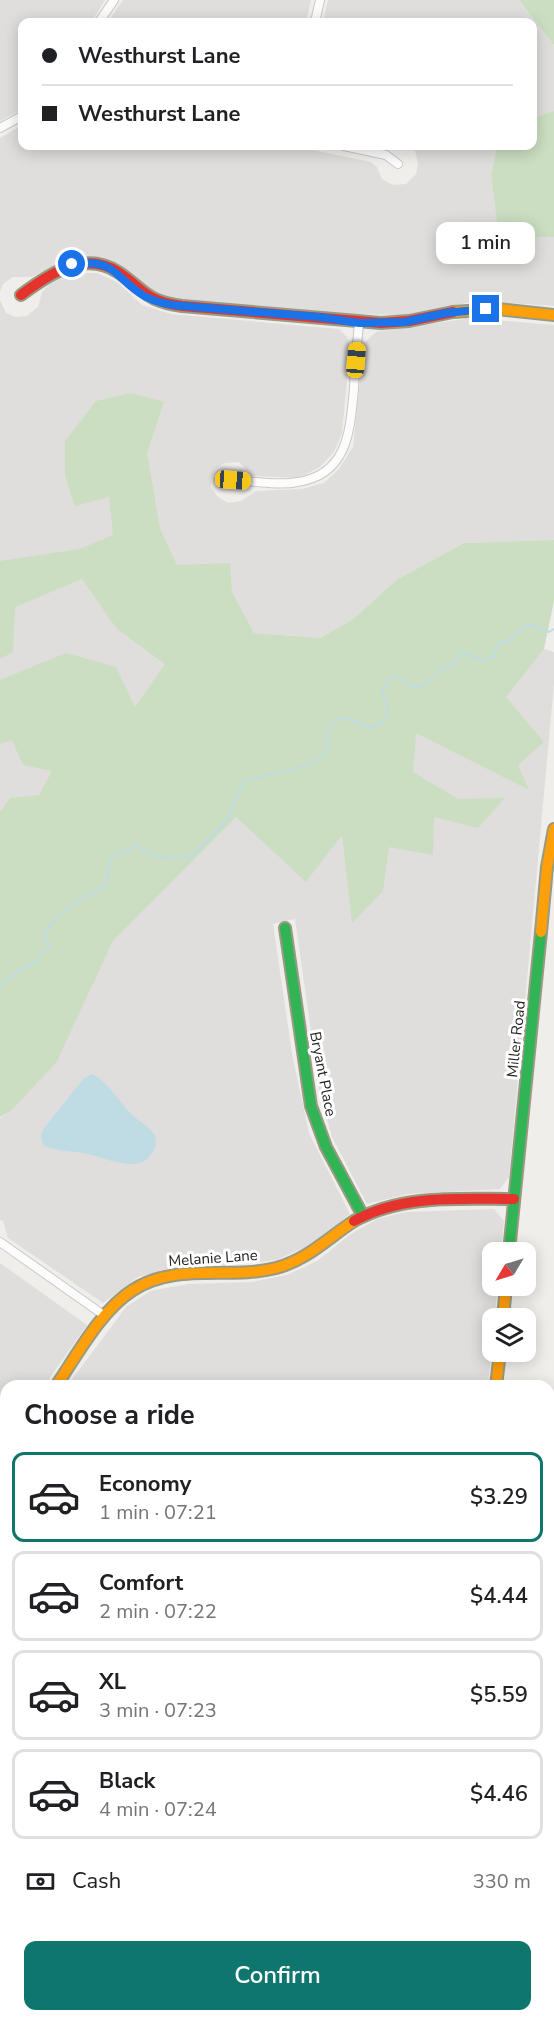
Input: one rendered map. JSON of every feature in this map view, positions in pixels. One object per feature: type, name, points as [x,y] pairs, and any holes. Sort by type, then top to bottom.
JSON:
[{"type":"street","points":[[102,18],[114,0]]},
{"type":"street","points":[[316,18],[320,0]]},
{"type":"street","points":[[0,128],[18,118]]},
{"type":"street","points":[[363,150],[386,155],[398,164]]},
{"type":"street","points":[[21,295],[61,268],[72,264],[93,263],[114,270],[142,294],[162,303],[319,317],[359,323],[405,322],[446,313],[486,309],[554,315]]},
{"type":"street","points":[[233,480],[296,483],[318,476],[335,463],[349,435],[359,323]]},
{"type":"street","name":"Miller Road","points":[[510,1242],[547,867],[554,830]]},
{"type":"street","name":"Bryant Place","points":[[285,928],[312,1106],[326,1147],[363,1216]]},
{"type":"street","name":"Melanie Lane","points":[[60,1380],[105,1317],[123,1297],[151,1280],[177,1275],[257,1271],[293,1262],[320,1247],[363,1216],[387,1207],[428,1201],[514,1199]]},
{"type":"street","points":[[0,1242],[105,1317]]},
{"type":"street","points":[[497,1380],[499,1362]]},
{"type":"shaded area","points":[[0,0],[105,0],[94,18],[18,18],[18,111],[0,121]]},
{"type":"shaded area","points":[[123,0],[311,0],[307,18],[111,18]]},
{"type":"shaded area","points":[[328,0],[519,0],[533,18],[324,18]]},
{"type":"shaded area","points":[[537,23],[554,45],[554,111],[537,117]]},
{"type":"shaded area","points":[[18,127],[18,150],[313,150],[371,162],[377,167],[382,179],[393,185],[406,184],[416,174],[418,163],[413,150],[496,150],[491,175],[500,237],[554,237],[554,306],[476,301],[406,315],[350,314],[177,301],[154,295],[84,258],[61,263],[31,277],[13,277],[3,284],[0,292],[0,138]]},
{"type":"shaded area","points":[[72,273],[97,273],[117,282],[142,305],[171,314],[339,329],[347,337],[350,348],[342,433],[334,452],[320,467],[298,478],[252,476],[239,462],[224,463],[215,469],[211,478],[211,487],[217,496],[228,503],[241,501],[256,491],[302,489],[324,483],[339,469],[353,447],[364,343],[376,332],[471,318],[554,325],[554,540],[464,543],[396,580],[352,620],[320,638],[254,633],[0,902],[0,300],[6,313],[15,317],[27,316],[38,307],[42,292],[53,281]]},
{"type":"shaded area","points":[[544,649],[554,652],[554,684],[509,1177],[500,1189],[408,1194],[367,1204],[332,1137],[320,1094],[295,919],[273,924],[292,1054],[309,1133],[350,1214],[313,1244],[276,1260],[234,1265],[180,1265],[138,1277],[103,1303],[8,1238],[3,1221],[0,1220],[0,1118],[11,1111],[91,987],[113,941],[236,816]]},
{"type":"shaded area","points":[[494,1209],[504,1221],[502,1242],[482,1242],[482,1296],[497,1296],[495,1308],[482,1308],[482,1362],[490,1362],[489,1380],[71,1380],[126,1307],[150,1291],[188,1284],[252,1282],[287,1275],[317,1261],[351,1234],[377,1219],[406,1212]]},
{"type":"shaded area","points":[[0,1263],[87,1325],[48,1380],[0,1380]]},
{"type":"green space","points":[[519,0],[554,0],[554,45],[537,23],[537,18],[533,18]]},
{"type":"green space","points":[[554,111],[554,237],[499,237],[491,175],[496,150],[537,150],[537,117]]},
{"type":"green space","points":[[131,393],[164,402],[147,453],[160,529],[177,565],[230,563],[232,592],[254,633],[320,638],[352,620],[396,580],[464,543],[554,540],[554,601],[544,649],[506,697],[544,742],[518,765],[529,790],[416,733],[413,772],[458,799],[505,798],[478,828],[434,817],[433,855],[389,847],[383,891],[352,923],[342,835],[306,882],[236,817],[113,941],[56,1063],[11,1111],[0,1117],[0,812],[10,798],[39,795],[52,771],[23,765],[12,740],[0,744],[0,680],[66,653],[116,667],[135,707],[165,664],[117,629],[82,579],[15,607],[13,652],[0,659],[0,561],[80,549],[113,535],[109,497],[75,506],[65,476],[65,441],[96,401]]},
{"type":"water","points":[[93,1074],[108,1087],[131,1114],[153,1133],[156,1138],[155,1147],[146,1160],[131,1164],[122,1163],[43,1145],[41,1135],[44,1128],[84,1078]]},
{"type":"waterway","points":[[0,986],[22,968],[36,962],[39,954],[50,947],[44,936],[54,921],[70,907],[105,886],[112,858],[136,846],[150,854],[163,857],[180,858],[194,854],[227,820],[244,781],[302,767],[313,762],[328,749],[327,735],[330,727],[340,718],[348,718],[370,728],[380,724],[389,711],[382,691],[390,678],[398,676],[410,685],[421,687],[441,670],[455,663],[462,652],[483,661],[494,656],[498,643],[510,640],[518,631],[530,625],[549,632],[554,629]]},
{"type":"traffic: fast","points":[[285,928],[311,1106],[326,1147],[363,1216]]},
{"type":"traffic: fast","points":[[510,1242],[541,932]]},
{"type":"traffic: slow","points":[[453,312],[497,309],[554,315]]},
{"type":"traffic: slow","points":[[541,932],[547,867],[554,829]]},
{"type":"traffic: slow","points":[[60,1380],[100,1321],[110,1309],[133,1290],[167,1276],[240,1273],[276,1268],[298,1260],[354,1221]]},
{"type":"traffic: slow","points":[[504,1308],[505,1296]]},
{"type":"traffic: slow","points":[[497,1380],[499,1362]]},
{"type":"traffic: jam","points":[[21,295],[43,279],[67,267],[92,263],[118,272],[153,298],[182,306],[381,323],[409,321],[453,312]]},
{"type":"traffic: jam","points":[[354,1221],[372,1212],[411,1202],[452,1199],[514,1199]]},
{"type":"route","points":[[72,264],[93,263],[104,266],[118,272],[146,297],[156,302],[183,306],[319,317],[359,323],[405,322],[465,309],[486,309]]}]
